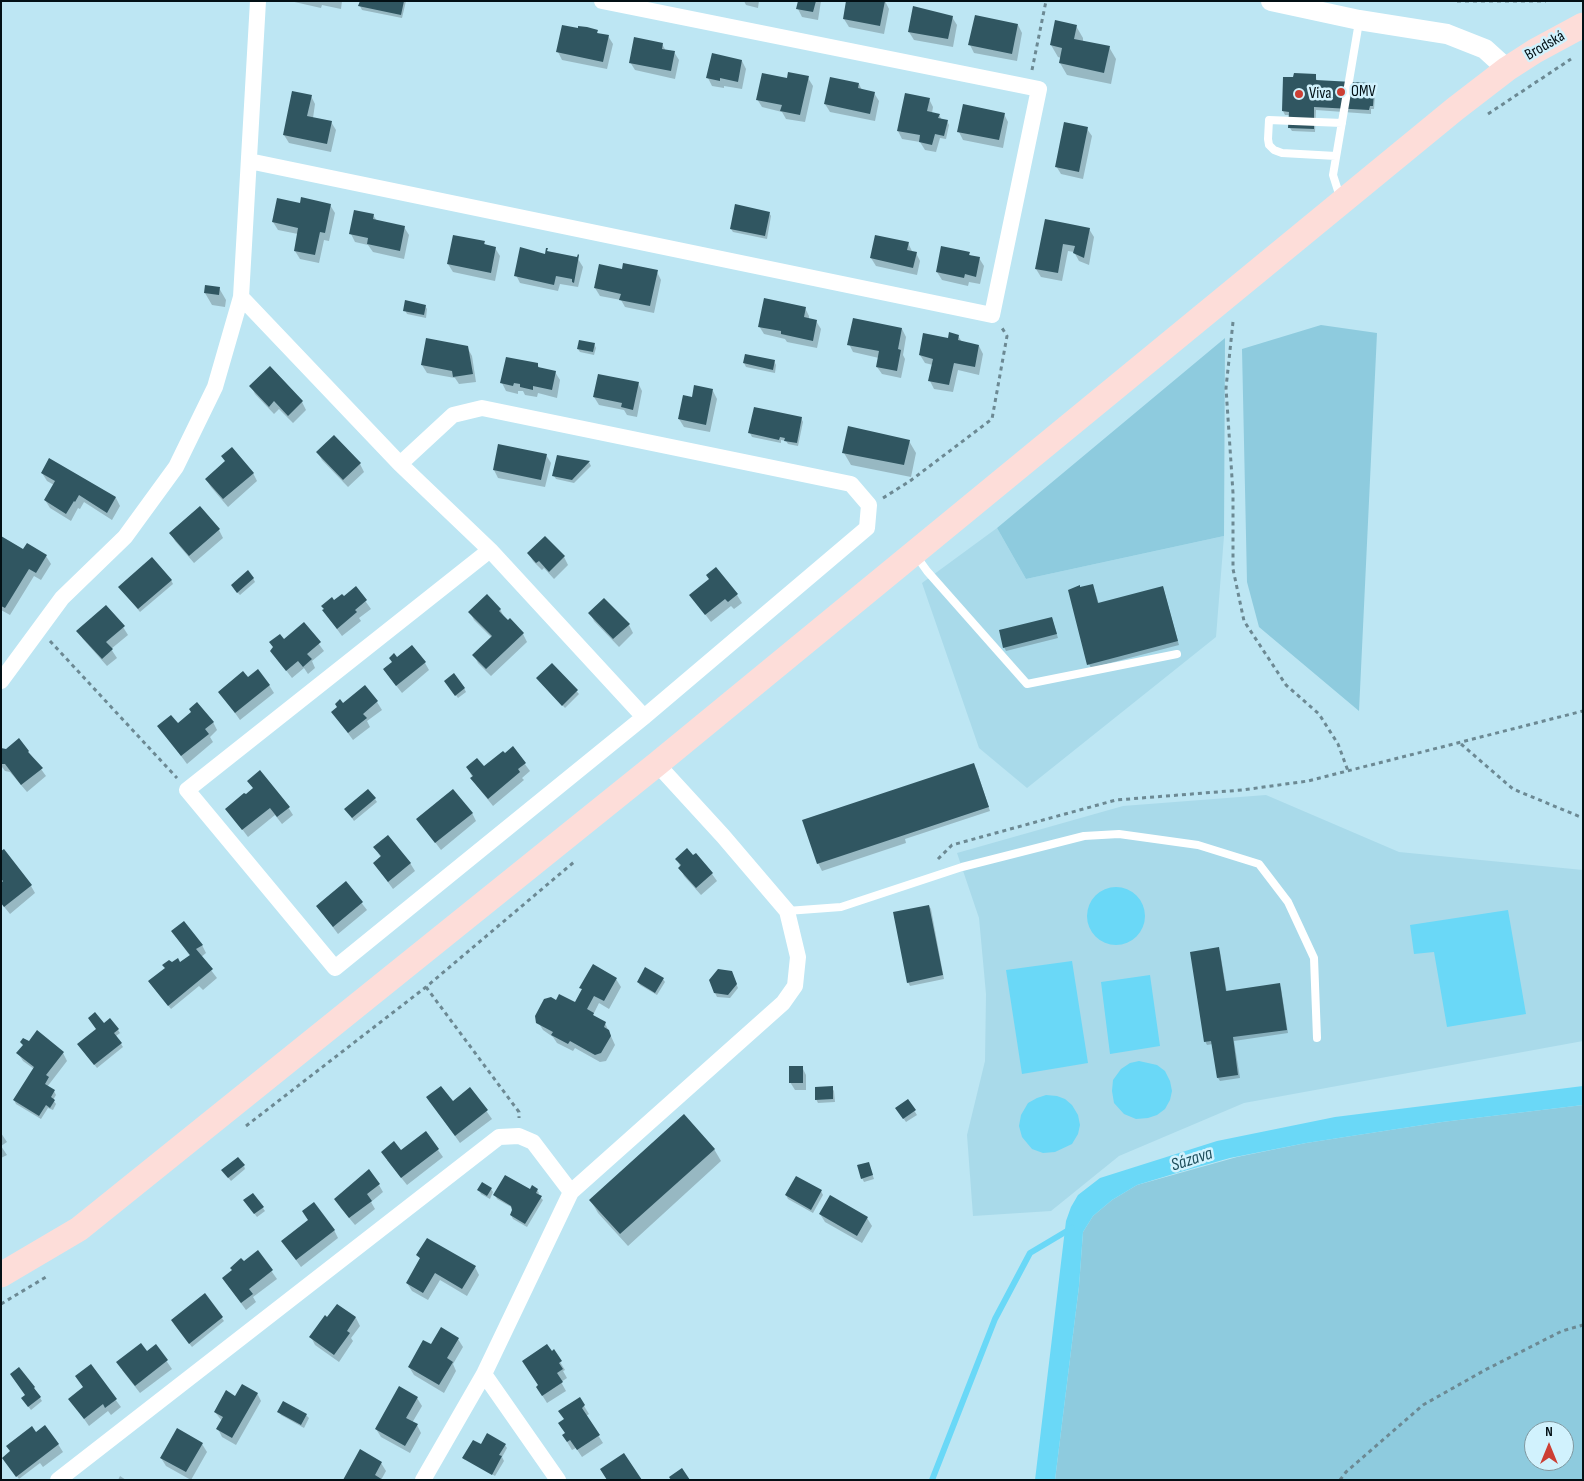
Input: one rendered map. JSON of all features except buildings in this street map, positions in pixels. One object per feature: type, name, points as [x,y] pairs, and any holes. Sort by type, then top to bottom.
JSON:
[{"type":"main road","name":"Brodská","points":[[1,1275],[79,1229],[657,764],[1507,69],[1535,51],[1583,25]]},
{"type":"street","points":[[1,681],[62,598],[125,537],[176,467],[215,387],[241,296],[258,1]]},
{"type":"street","points":[[249,161],[992,315],[1039,89],[602,1]]},
{"type":"street","points":[[1271,1],[1359,20],[1446,34],[1485,49],[1507,69]]},
{"type":"street","points":[[241,296],[400,464],[490,550],[644,717]]},
{"type":"street","points":[[400,464],[453,415],[482,408],[851,484],[869,506],[867,528],[644,717],[335,968],[187,790],[490,550]]},
{"type":"street","points":[[423,1480],[484,1374],[571,1192],[783,1003],[795,986],[798,957],[787,911],[723,836],[657,764]]},
{"type":"street","points":[[58,1480],[499,1138],[519,1136],[533,1142],[571,1192]]},
{"type":"street","points":[[484,1374],[558,1480]]},
{"type":"lane","points":[[1342,202],[1333,175],[1359,20]]},
{"type":"lane","points":[[1336,156],[1282,153],[1274,150],[1269,146],[1269,120],[1342,123]]},
{"type":"lane","points":[[914,553],[927,571],[1027,684],[1177,654]]},
{"type":"lane","points":[[787,911],[841,907],[919,880],[1032,848],[1084,836],[1119,834],[1198,845],[1259,864],[1288,902],[1314,958],[1317,1038]]},
{"type":"path","points":[[1028,87],[1046,1]]},
{"type":"path","points":[[1456,1],[1546,1]]},
{"type":"path","points":[[869,506],[910,481],[992,419],[1007,336],[992,315]]},
{"type":"path","points":[[1233,322],[1226,388],[1234,493],[1234,569],[1244,621],[1286,685],[1319,714],[1338,744],[1348,771]]},
{"type":"path","points":[[39,630],[187,790]]},
{"type":"path","points":[[919,880],[952,845],[1116,800],[1242,790],[1308,780],[1583,711]]},
{"type":"path","points":[[1460,743],[1513,789],[1583,818]]},
{"type":"path","points":[[426,987],[519,1112],[519,1136]]},
{"type":"path","points":[[1340,1480],[1346,1472],[1423,1404],[1562,1331],[1583,1325]]},
{"type":"shaded area","points":[[1321,325],[1377,333],[1359,711],[1259,627],[1247,582],[1242,349]]},
{"type":"shaded area","points":[[1225,338],[1224,536],[1026,579],[997,528]]},
{"type":"shaded area","points":[[997,528],[1026,579],[1224,536],[1216,637],[1027,788],[979,748],[922,583]]},
{"type":"shaded area","points":[[1266,795],[1399,852],[1583,870],[1583,1041],[1244,1103],[1119,1156],[1051,1211],[973,1216],[967,1135],[985,1061],[986,994],[979,918],[957,853],[1123,806]]},
{"type":"shaded area","points":[[1583,1105],[1583,1480],[1055,1480],[1079,1286],[1083,1232],[1093,1216],[1112,1200],[1137,1185],[1237,1157],[1306,1143],[1442,1122]]},
{"type":"water","points":[[1110,887],[1122,887],[1137,895],[1145,910],[1145,922],[1137,937],[1122,945],[1110,945],[1095,937],[1087,922],[1087,910],[1095,895]]},
{"type":"water","points":[[1508,910],[1526,1014],[1447,1027],[1434,952],[1414,954],[1410,925]]},
{"type":"water","points":[[1072,961],[1088,1063],[1022,1074],[1006,970]]},
{"type":"water","points":[[1150,975],[1160,1046],[1110,1054],[1101,982]]},
{"type":"water","points":[[1139,1061],[1157,1065],[1165,1071],[1172,1091],[1165,1109],[1157,1115],[1136,1119],[1124,1114],[1114,1103],[1112,1091],[1113,1080],[1121,1069],[1130,1063]]},
{"type":"water","name":"Sázava","points":[[1583,1086],[1583,1105],[1442,1122],[1306,1143],[1230,1158],[1137,1185],[1112,1200],[1093,1216],[1083,1232],[1079,1286],[1055,1480],[1035,1480],[1066,1221],[1078,1195],[1100,1178],[1217,1141],[1335,1117]]},
{"type":"water","points":[[1046,1095],[1065,1099],[1072,1105],[1078,1115],[1080,1125],[1078,1134],[1072,1144],[1055,1152],[1043,1153],[1032,1149],[1022,1137],[1019,1126],[1021,1115],[1028,1103]]},
{"type":"waterway","points":[[932,1480],[995,1319],[1030,1253],[1072,1228]]},
{"type":"place","name":"OMV","points":[[1341,92]]},
{"type":"place","name":"Viva","points":[[1299,94]]}]
